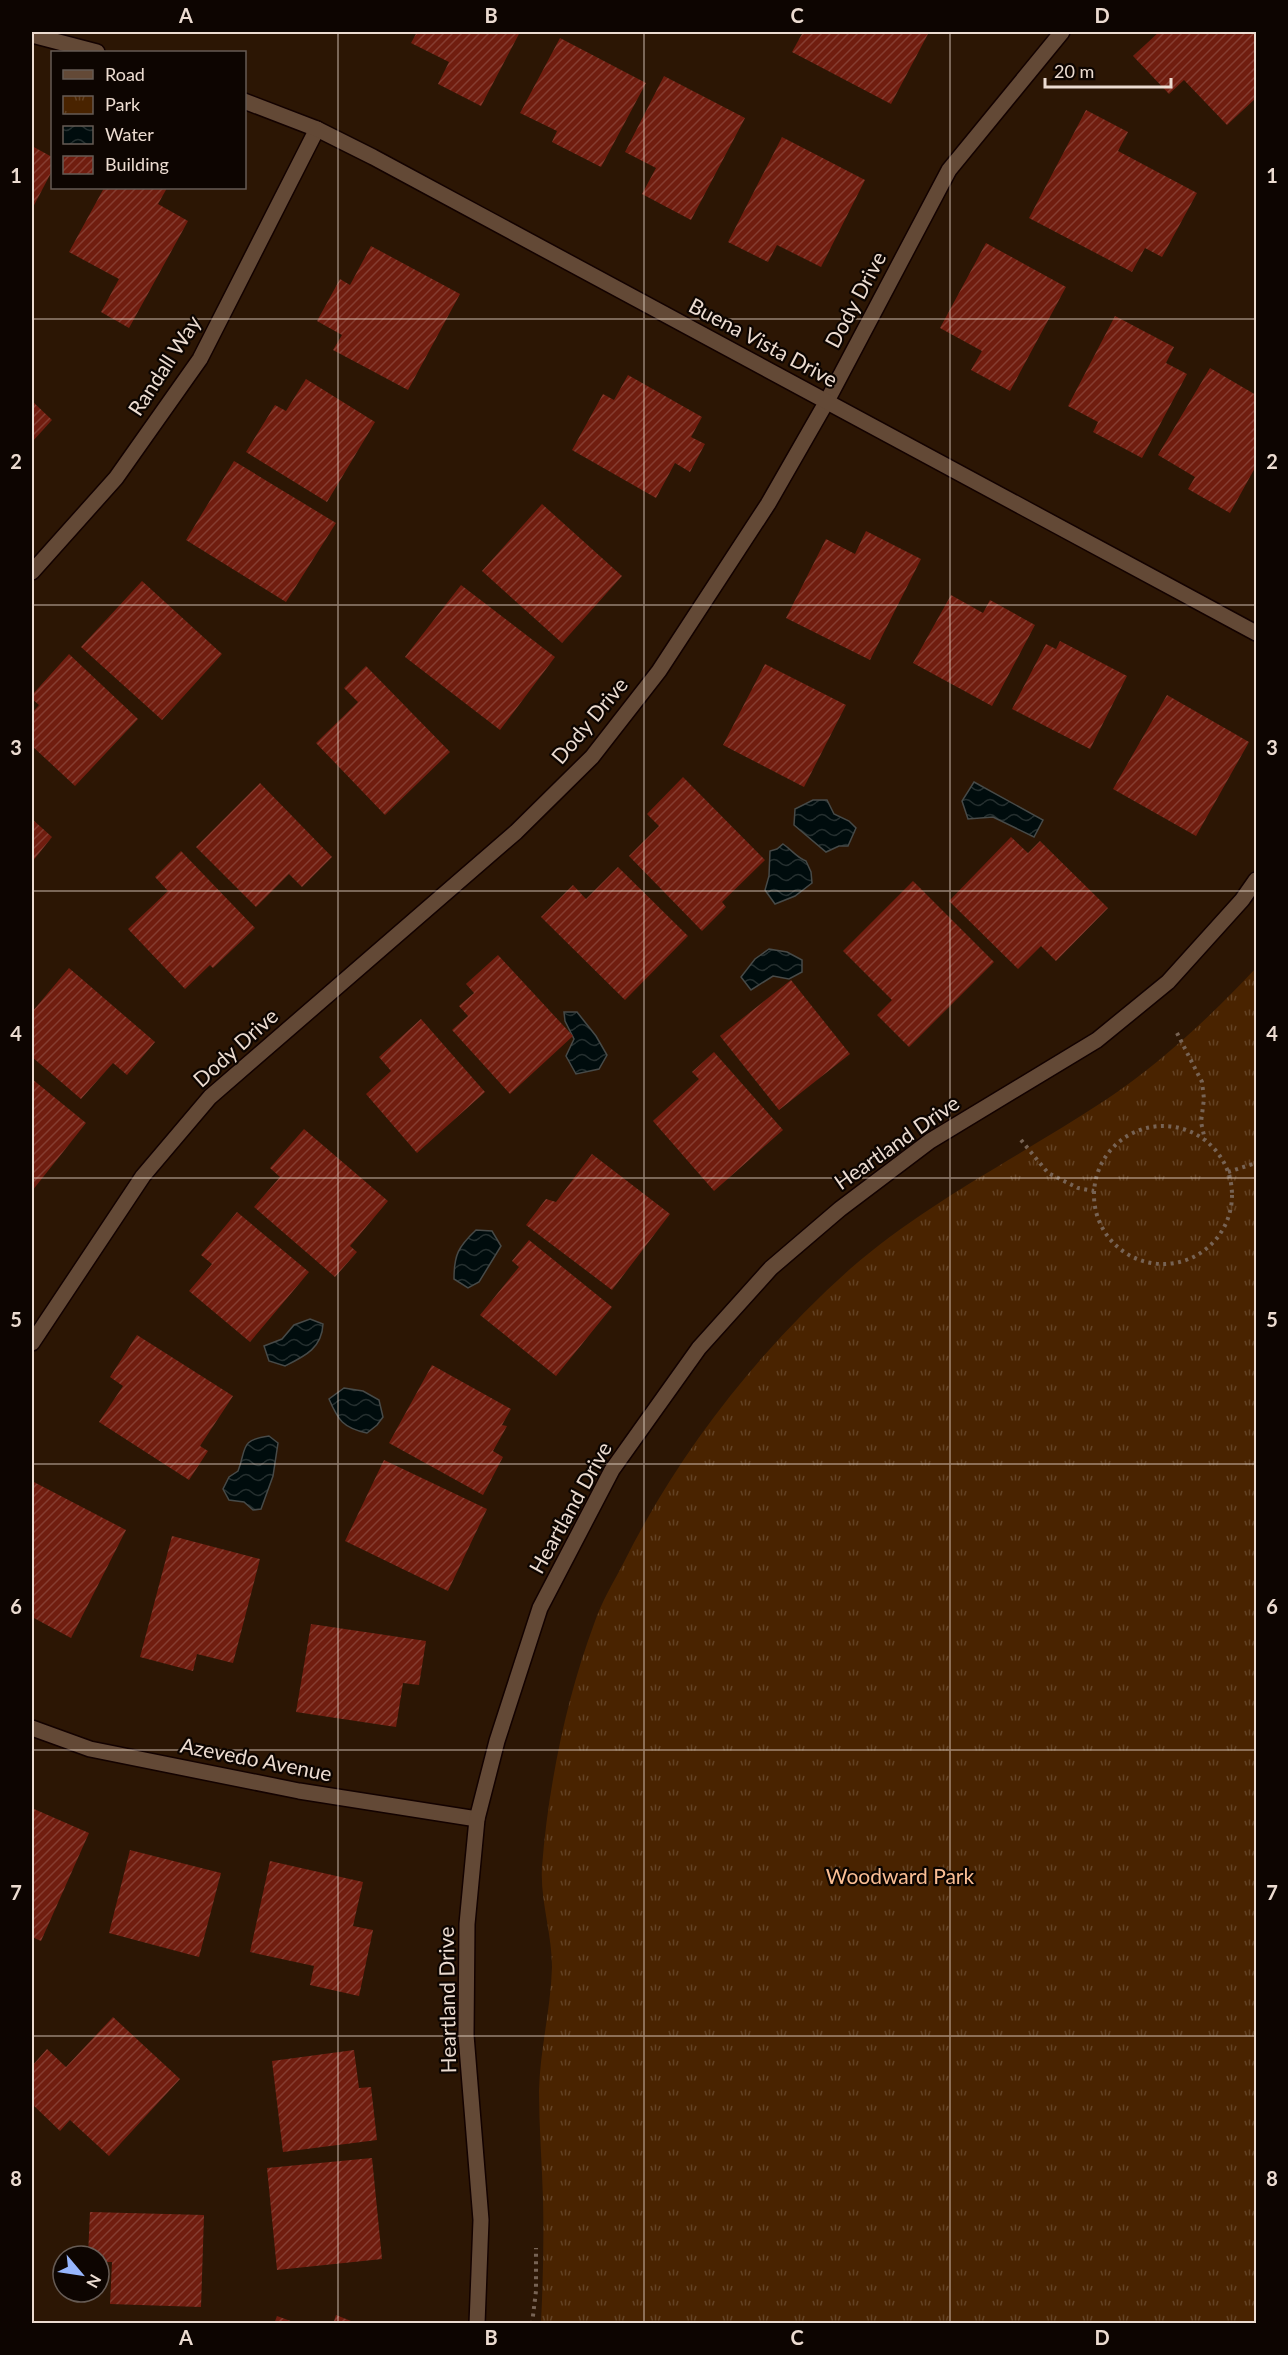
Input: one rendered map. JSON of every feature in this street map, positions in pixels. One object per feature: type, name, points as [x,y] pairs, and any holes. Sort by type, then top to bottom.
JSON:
[{"type":"street","name":"Dody Drive","points":[[32,1343],[143,1176],[210,1097],[516,832],[592,757],[659,671],[768,504],[827,401],[949,170],[1062,32]]},
{"type":"street","points":[[32,35],[93,51]]},
{"type":"street","name":"Buena Vista Drive","points":[[246,102],[317,129],[405,174],[1257,633]]},
{"type":"street","name":"Randall Way","points":[[32,572],[116,478],[200,359],[317,129]]},
{"type":"street","name":"Heartland Drive","points":[[477,2324],[481,2220],[466,2035],[467,1924],[477,1819],[497,1741],[540,1608],[612,1470],[699,1348],[771,1268],[840,1209],[930,1141],[1097,1040],[1168,982],[1242,900],[1257,880]]},
{"type":"street","name":"Azevedo Avenue","points":[[32,1728],[102,1752],[299,1791],[477,1819]]},
{"type":"path","points":[[1178,1033],[1202,1082],[1202,1122],[1205,1140]]},
{"type":"path","points":[[1163,1125],[1185,1129],[1205,1140],[1221,1157],[1231,1178],[1232,1201],[1226,1224],[1213,1244],[1194,1257],[1171,1265],[1149,1264],[1127,1255],[1109,1240],[1098,1220],[1093,1198],[1096,1176],[1106,1155],[1122,1140],[1141,1129],[1163,1125]]},
{"type":"path","points":[[1021,1140],[1048,1173],[1078,1188],[1094,1191]]},
{"type":"path","points":[[1228,1172],[1257,1163]]},
{"type":"path","points":[[532,2324],[536,2291],[536,2248]]},
{"type":"green space","name":"Woodward Park","points":[[1256,968],[1256,2323],[541,2323],[543,2214],[539,2091],[552,1967],[542,1867],[554,1775],[567,1713],[594,1624],[611,1586],[669,1482],[722,1406],[783,1335],[816,1301],[850,1269],[911,1222],[1107,1099],[1147,1070],[1185,1038]]},
{"type":"water","points":[[974,782],[1043,820],[1034,837],[993,817],[968,819],[962,801]]},
{"type":"water","points":[[813,800],[827,800],[834,814],[849,821],[856,828],[848,846],[839,846],[826,852],[794,825],[795,809]]},
{"type":"water","points":[[783,844],[806,861],[811,872],[812,883],[795,896],[775,904],[765,890],[769,876],[770,851]]},
{"type":"water","points":[[769,949],[787,952],[802,960],[802,972],[789,979],[773,976],[751,990],[741,977],[755,959]]},
{"type":"water","points":[[564,1012],[577,1012],[596,1036],[607,1055],[599,1069],[576,1074],[566,1056],[574,1039],[565,1021]]},
{"type":"water","points":[[476,1230],[492,1231],[501,1246],[479,1282],[468,1288],[454,1279],[455,1264],[461,1247]]},
{"type":"water","points":[[310,1319],[323,1324],[316,1345],[299,1359],[285,1366],[269,1361],[264,1346],[282,1339],[294,1325]]},
{"type":"water","points":[[344,1388],[363,1391],[379,1400],[383,1417],[367,1433],[347,1426],[335,1412],[329,1399]]},
{"type":"water","points":[[269,1436],[278,1443],[273,1476],[261,1509],[253,1510],[244,1502],[229,1500],[223,1489],[229,1477],[238,1471],[248,1443]]},
{"type":"building","points":[[417,32],[520,32],[481,106],[438,84],[449,62],[411,43]]},
{"type":"building","points":[[803,32],[929,32],[891,104],[792,52]]},
{"type":"building","points":[[1159,32],[1256,32],[1256,98],[1227,125],[1184,80],[1169,94],[1133,56]]},
{"type":"building","points":[[560,38],[646,83],[601,167],[552,142],[557,131],[520,113]]},
{"type":"building","points":[[664,76],[745,118],[691,220],[642,194],[656,168],[625,152]]},
{"type":"building","points":[[1086,110],[1128,132],[1118,151],[1197,193],[1162,257],[1145,248],[1132,272],[1029,218]]},
{"type":"building","points":[[782,137],[865,180],[821,267],[777,245],[768,262],[728,242]]},
{"type":"building","points":[[32,146],[51,156],[51,173],[32,209]]},
{"type":"building","points":[[103,189],[166,189],[158,204],[188,221],[129,328],[101,312],[119,279],[69,252]]},
{"type":"building","points":[[986,243],[1066,287],[1010,391],[971,370],[982,351],[940,328]]},
{"type":"building","points":[[371,246],[460,294],[408,390],[333,350],[342,335],[317,321],[340,279],[350,285]]},
{"type":"building","points":[[1115,316],[1174,347],[1166,363],[1187,374],[1142,458],[1093,432],[1098,422],[1068,406]]},
{"type":"building","points":[[1210,368],[1256,395],[1256,466],[1230,513],[1188,489],[1195,477],[1158,455]]},
{"type":"building","points":[[628,375],[702,417],[691,437],[705,444],[690,472],[675,463],[656,498],[572,450],[603,394],[614,400]]},
{"type":"building","points":[[306,379],[375,422],[327,502],[246,452],[275,405],[286,411]]},
{"type":"building","points":[[32,401],[52,420],[32,442]]},
{"type":"building","points":[[234,461],[336,523],[286,602],[186,540]]},
{"type":"building","points":[[542,504],[622,576],[562,643],[482,571]]},
{"type":"building","points":[[866,531],[921,559],[870,660],[786,618],[826,539],[855,554]]},
{"type":"building","points":[[142,581],[222,654],[162,720],[81,647]]},
{"type":"building","points":[[461,585],[555,657],[500,730],[405,657]]},
{"type":"building","points":[[951,595],[983,613],[990,600],[1035,625],[992,706],[913,663]]},
{"type":"building","points":[[1060,641],[1127,676],[1090,749],[1012,709],[1046,644],[1056,649]]},
{"type":"building","points":[[69,654],[138,719],[75,786],[32,746],[32,713],[39,705],[32,699],[32,695]]},
{"type":"building","points":[[765,664],[846,705],[804,787],[723,745]]},
{"type":"building","points":[[366,666],[450,752],[385,815],[316,743],[358,702],[344,688]]},
{"type":"building","points":[[1167,695],[1249,742],[1196,836],[1113,789]]},
{"type":"building","points":[[683,777],[765,860],[722,902],[726,907],[702,931],[629,856],[659,826],[647,814]]},
{"type":"building","points":[[260,783],[332,857],[302,887],[289,874],[256,907],[196,847]]},
{"type":"building","points":[[32,819],[52,837],[32,862]]},
{"type":"building","points":[[1011,837],[1028,853],[1040,841],[1108,908],[1056,961],[1041,946],[1018,969],[949,901]]},
{"type":"building","points":[[181,851],[255,928],[213,968],[210,965],[185,989],[128,929],[168,891],[155,877]]},
{"type":"building","points":[[618,867],[688,936],[625,1000],[541,917],[573,885],[586,899]]},
{"type":"building","points":[[913,881],[994,962],[909,1047],[877,1015],[892,1000],[843,951]]},
{"type":"building","points":[[498,955],[573,1036],[510,1094],[452,1030],[468,1016],[459,1006],[474,993],[466,984]]},
{"type":"building","points":[[69,968],[155,1042],[127,1075],[113,1063],[81,1099],[32,1057],[32,1012]]},
{"type":"building","points":[[791,980],[850,1054],[779,1110],[720,1036]]},
{"type":"building","points":[[421,1019],[485,1092],[417,1153],[366,1094],[391,1071],[379,1057]]},
{"type":"building","points":[[714,1052],[783,1130],[714,1191],[653,1121],[699,1079],[692,1072]]},
{"type":"building","points":[[32,1079],[86,1123],[32,1191]]},
{"type":"building","points":[[304,1129],[388,1201],[350,1246],[357,1252],[335,1277],[254,1207],[280,1177],[270,1168]]},
{"type":"building","points":[[592,1154],[670,1214],[612,1290],[526,1225],[546,1199],[556,1202]]},
{"type":"building","points":[[237,1212],[309,1272],[250,1342],[189,1291],[212,1264],[201,1255]]},
{"type":"building","points":[[529,1240],[612,1307],[556,1376],[480,1315],[519,1267],[512,1261]]},
{"type":"building","points":[[137,1335],[233,1396],[200,1446],[208,1451],[189,1480],[99,1422],[123,1386],[110,1377]]},
{"type":"building","points":[[432,1365],[511,1409],[502,1425],[507,1426],[493,1451],[503,1457],[483,1495],[389,1443]]},
{"type":"building","points":[[384,1460],[487,1509],[448,1591],[345,1541]]},
{"type":"building","points":[[32,1481],[126,1530],[71,1638],[32,1617]]},
{"type":"building","points":[[172,1536],[260,1559],[233,1663],[197,1654],[193,1671],[140,1657]]},
{"type":"building","points":[[311,1624],[426,1641],[419,1685],[403,1683],[396,1727],[296,1712]]},
{"type":"building","points":[[34,1809],[89,1833],[41,1941],[32,1937],[32,1815]]},
{"type":"building","points":[[130,1850],[221,1873],[199,1957],[109,1933]]},
{"type":"building","points":[[270,1861],[363,1882],[353,1926],[373,1930],[359,1996],[310,1985],[314,1966],[250,1952]]},
{"type":"building","points":[[113,2017],[180,2079],[109,2156],[70,2120],[60,2131],[32,2104],[32,2066],[47,2049],[66,2067]]},
{"type":"building","points":[[354,2050],[359,2088],[371,2087],[377,2140],[283,2152],[272,2061]]},
{"type":"building","points":[[372,2158],[382,2259],[277,2270],[267,2168]]},
{"type":"building","points":[[90,2212],[204,2215],[201,2307],[110,2304],[111,2244],[89,2244]]},
{"type":"building","points":[[336,2315],[356,2323],[356,2324],[333,2324]]},
{"type":"building","points":[[277,2316],[296,2323],[296,2324],[274,2324]]}]
